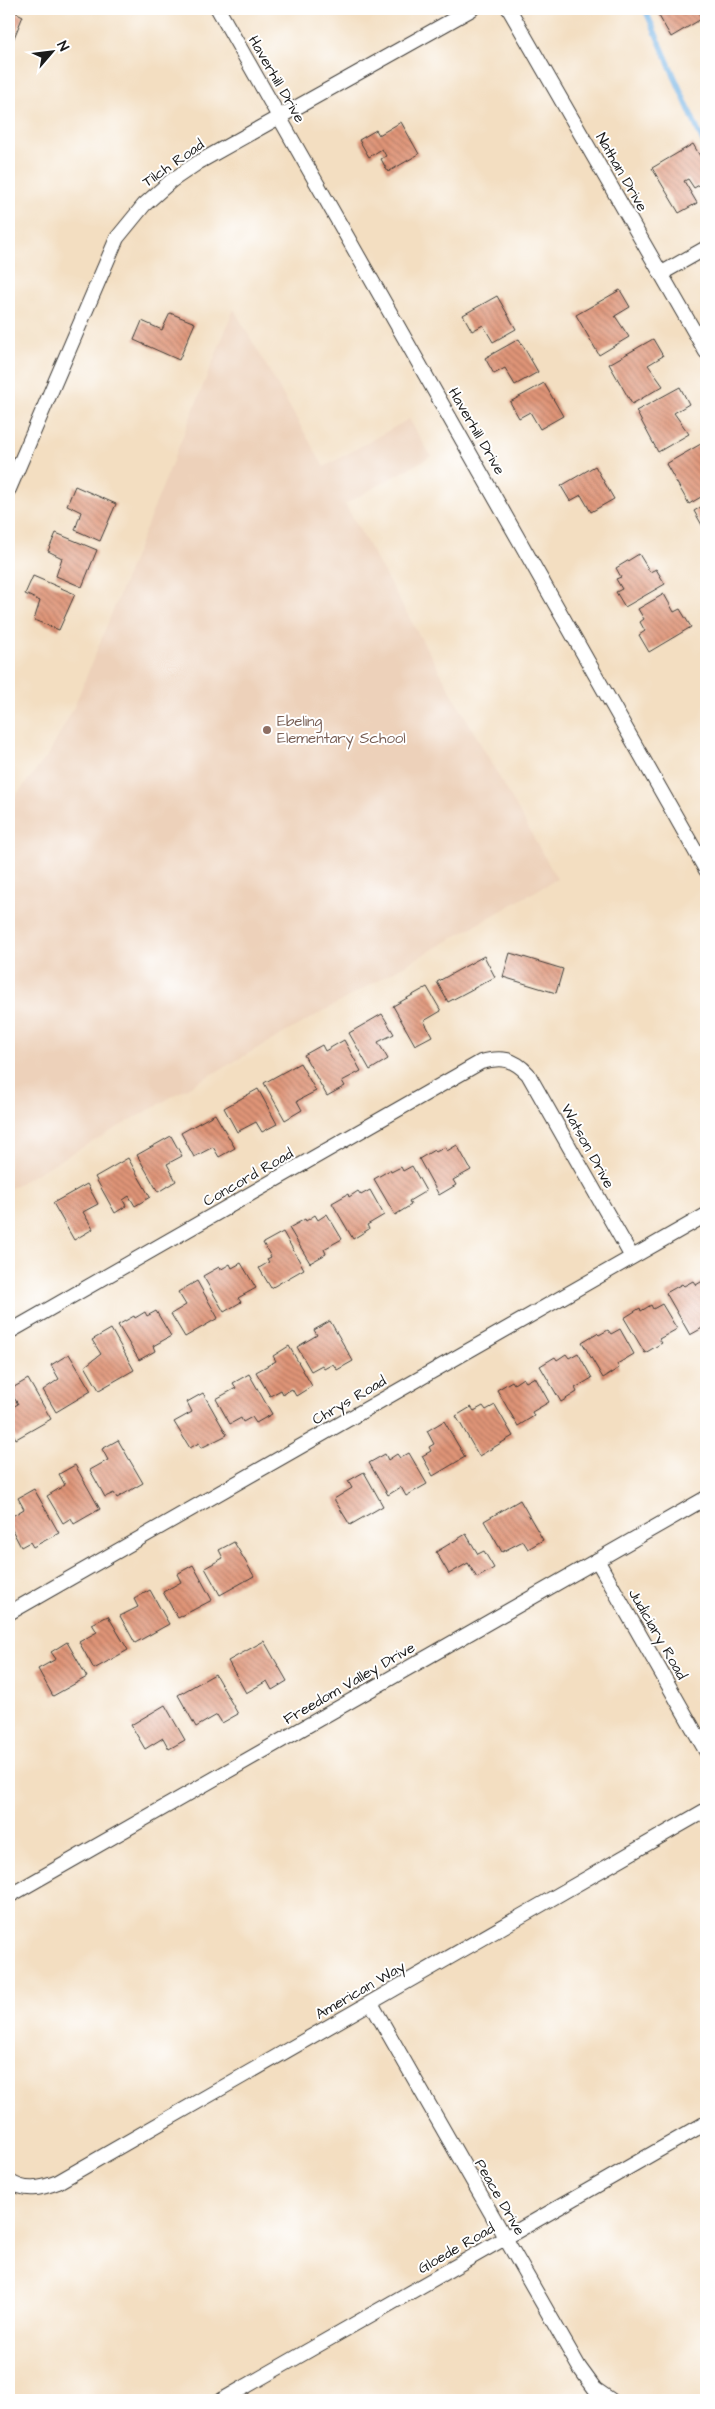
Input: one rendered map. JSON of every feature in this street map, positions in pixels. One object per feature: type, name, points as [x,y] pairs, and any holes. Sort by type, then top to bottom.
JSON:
[{"type":"street","name":"Haverhill Drive","points":[[218,9],[706,870]]},
{"type":"street","name":"Tilch Road","points":[[9,489],[117,238],[144,205],[171,181],[199,162],[472,9]]},
{"type":"street","name":"Nathan Drive","points":[[509,9],[706,352]]},
{"type":"street","points":[[662,274],[706,248]]},
{"type":"street","name":"Concord Road","points":[[9,1332],[482,1062],[494,1058],[507,1058]]},
{"type":"street","name":"Watson Drive","points":[[507,1058],[519,1064],[528,1074],[632,1257]]},
{"type":"street","name":"Chrys Road","points":[[9,1614],[706,1215]]},
{"type":"street","name":"Freedom Valley Drive","points":[[9,1896],[706,1498]]},
{"type":"street","name":"Judiciary Road","points":[[597,1560],[706,1751]]},
{"type":"street","name":"American Way","points":[[9,2180],[26,2189],[42,2188],[58,2182],[706,1810]]},
{"type":"street","name":"Peace Drive","points":[[371,2003],[579,2367],[595,2389],[611,2400]]},
{"type":"street","name":"Gloede Road","points":[[222,2400],[706,2123]]},
{"type":"shaded area","name":"Ebeling Elementary School","points":[[234,309],[324,467],[409,419],[431,456],[345,504],[557,879],[9,1189],[9,804],[49,754],[74,707]]},
{"type":"building","points":[[9,9],[23,16],[9,50]]},
{"type":"building","points":[[655,9],[697,9],[703,18],[671,37]]},
{"type":"building","points":[[401,122],[419,154],[388,172],[381,159],[386,156],[382,149],[369,157],[359,140],[376,130],[379,135]]},
{"type":"building","points":[[693,144],[706,166],[706,181],[694,188],[688,179],[684,181],[697,203],[679,213],[652,168]]},
{"type":"building","points":[[620,290],[630,307],[615,316],[629,337],[599,355],[576,315]]},
{"type":"building","points":[[497,296],[516,329],[493,342],[483,325],[472,331],[463,315]]},
{"type":"building","points":[[170,313],[195,323],[179,360],[134,340],[142,321],[162,330]]},
{"type":"building","points":[[519,339],[538,372],[515,385],[505,368],[494,374],[485,358]]},
{"type":"building","points":[[653,339],[663,356],[648,365],[663,386],[632,404],[609,364]]},
{"type":"building","points":[[544,383],[563,416],[540,429],[530,412],[519,418],[510,402]]},
{"type":"building","points":[[680,387],[689,404],[674,413],[689,434],[658,452],[636,411]]},
{"type":"building","points":[[706,441],[706,494],[689,504],[666,464]]},
{"type":"building","points":[[595,466],[614,499],[591,512],[581,495],[570,501],[561,486]]},
{"type":"building","points":[[75,486],[116,504],[100,541],[75,530],[81,512],[67,505]]},
{"type":"building","points":[[706,504],[706,532],[694,511]]},
{"type":"building","points":[[56,533],[97,550],[82,587],[56,576],[62,558],[48,551]]},
{"type":"building","points":[[639,554],[650,572],[656,569],[665,584],[625,607],[616,592],[622,589],[616,579],[621,577],[616,568]]},
{"type":"building","points":[[33,576],[75,594],[59,630],[34,620],[40,601],[25,594]]},
{"type":"building","points":[[664,594],[674,612],[680,609],[691,627],[649,652],[639,635],[645,631],[640,622],[644,619],[638,609]]},
{"type":"building","points":[[510,953],[563,969],[556,993],[503,977]]},
{"type":"building","points":[[484,956],[495,977],[448,1002],[437,982]]},
{"type":"building","points":[[427,987],[441,1011],[424,1021],[432,1036],[415,1045],[393,1006]]},
{"type":"building","points":[[382,1014],[394,1034],[378,1042],[388,1059],[370,1070],[349,1033]]},
{"type":"building","points":[[344,1040],[361,1071],[342,1081],[345,1086],[327,1096],[304,1055],[322,1045],[325,1051]]},
{"type":"building","points":[[300,1063],[316,1091],[297,1101],[302,1110],[285,1120],[264,1083]]},
{"type":"building","points":[[258,1089],[277,1124],[262,1132],[256,1122],[237,1132],[224,1108]]},
{"type":"building","points":[[215,1114],[235,1148],[219,1157],[213,1147],[194,1157],[181,1133]]},
{"type":"building","points":[[171,1136],[182,1156],[167,1164],[176,1181],[158,1192],[137,1155]]},
{"type":"building","points":[[457,1145],[471,1170],[453,1180],[456,1185],[439,1195],[419,1159],[434,1150],[436,1152],[445,1147],[447,1151]]},
{"type":"building","points":[[128,1158],[150,1197],[135,1206],[129,1196],[123,1200],[126,1206],[115,1213],[95,1177]]},
{"type":"building","points":[[412,1166],[426,1191],[409,1201],[411,1205],[395,1215],[374,1179],[390,1170],[391,1172],[401,1167],[403,1171]]},
{"type":"building","points":[[87,1184],[98,1204],[83,1212],[93,1229],[74,1240],[53,1203]]},
{"type":"building","points":[[370,1190],[384,1215],[367,1225],[369,1229],[353,1239],[332,1203],[348,1194],[349,1197],[358,1191],[361,1195]]},
{"type":"building","points":[[327,1214],[342,1239],[324,1249],[326,1254],[310,1263],[289,1228],[315,1215],[318,1220]]},
{"type":"building","points":[[283,1232],[304,1269],[271,1288],[259,1268],[269,1262],[267,1259],[271,1257],[263,1243]]},
{"type":"building","points":[[241,1263],[256,1288],[238,1298],[241,1302],[224,1312],[203,1276],[219,1267],[220,1270],[230,1264],[232,1268]]},
{"type":"building","points":[[706,1279],[706,1326],[690,1335],[666,1293],[682,1284],[684,1286],[693,1281],[696,1285]]},
{"type":"building","points":[[197,1281],[218,1318],[185,1337],[171,1314],[186,1305],[178,1292]]},
{"type":"building","points":[[662,1304],[677,1329],[659,1339],[662,1343],[645,1353],[624,1318],[640,1308],[641,1311],[651,1305],[653,1309]]},
{"type":"building","points":[[156,1311],[171,1336],[153,1346],[155,1351],[139,1360],[118,1325],[134,1316],[135,1318],[145,1312],[147,1316]]},
{"type":"building","points":[[330,1321],[353,1361],[337,1370],[333,1364],[324,1369],[322,1365],[311,1371],[297,1347],[317,1335],[314,1330]]},
{"type":"building","points":[[111,1329],[134,1370],[99,1390],[85,1366],[101,1354],[92,1340]]},
{"type":"building","points":[[620,1329],[634,1354],[617,1364],[619,1368],[603,1378],[582,1342],[597,1333],[599,1335],[608,1330],[611,1334]]},
{"type":"building","points":[[289,1346],[312,1386],[296,1396],[292,1389],[283,1394],[281,1390],[270,1396],[256,1372],[276,1361],[273,1356]]},
{"type":"building","points":[[578,1353],[592,1378],[575,1388],[577,1392],[561,1402],[540,1366],[555,1357],[557,1360],[566,1354],[569,1358]]},
{"type":"building","points":[[69,1354],[91,1391],[56,1412],[43,1390],[59,1379],[51,1365]]},
{"type":"building","points":[[249,1374],[272,1414],[256,1423],[252,1417],[243,1422],[241,1418],[230,1424],[216,1399],[236,1388],[233,1383]]},
{"type":"building","points":[[535,1377],[549,1402],[532,1412],[534,1416],[518,1426],[497,1390],[512,1381],[514,1384],[523,1378],[526,1382]]},
{"type":"building","points":[[28,1379],[51,1419],[16,1439],[9,1426],[9,1409],[18,1404],[9,1390]]},
{"type":"building","points":[[203,1393],[227,1435],[201,1448],[199,1443],[190,1448],[174,1422],[192,1412],[187,1402]]},
{"type":"building","points":[[495,1405],[513,1436],[479,1456],[456,1416],[471,1407],[474,1411],[483,1406],[486,1410]]},
{"type":"building","points":[[444,1421],[465,1457],[433,1476],[422,1456],[431,1451],[429,1447],[434,1444],[427,1431]]},
{"type":"building","points":[[118,1440],[143,1483],[117,1498],[114,1493],[105,1497],[90,1470],[108,1460],[102,1449]]},
{"type":"building","points":[[409,1453],[427,1484],[406,1496],[401,1487],[388,1495],[369,1463],[385,1454],[388,1460],[397,1454],[400,1458]]},
{"type":"building","points":[[75,1465],[100,1509],[74,1524],[71,1518],[63,1523],[47,1496],[65,1485],[59,1474]]},
{"type":"building","points":[[364,1472],[383,1506],[350,1525],[334,1499],[352,1488],[348,1481]]},
{"type":"building","points":[[34,1489],[59,1533],[33,1547],[30,1542],[21,1547],[9,1524],[9,1518],[24,1509],[18,1498]]},
{"type":"building","points":[[520,1500],[543,1540],[528,1549],[523,1541],[502,1552],[484,1521]]},
{"type":"building","points":[[466,1534],[478,1554],[484,1551],[494,1568],[477,1578],[468,1563],[449,1574],[436,1552]]},
{"type":"building","points":[[234,1542],[254,1576],[220,1595],[205,1568],[223,1558],[219,1550]]},
{"type":"building","points":[[193,1565],[212,1600],[178,1618],[163,1592],[181,1582],[177,1574]]},
{"type":"building","points":[[150,1590],[169,1624],[135,1643],[120,1616],[138,1607],[134,1599]]},
{"type":"building","points":[[108,1616],[128,1650],[94,1669],[79,1642],[97,1632],[92,1624]]},
{"type":"building","points":[[264,1641],[287,1681],[272,1690],[267,1681],[246,1693],[228,1661]]},
{"type":"building","points":[[67,1642],[87,1677],[53,1696],[38,1669],[56,1659],[51,1652]]},
{"type":"building","points":[[215,1674],[238,1714],[222,1723],[217,1715],[196,1727],[178,1695]]},
{"type":"building","points":[[165,1705],[185,1740],[169,1749],[163,1738],[145,1749],[131,1725]]},
{"type":"waterway","points":[[645,9],[706,149]]},
{"type":"place","name":"Ebeling Elementary School","points":[[267,730]]}]
